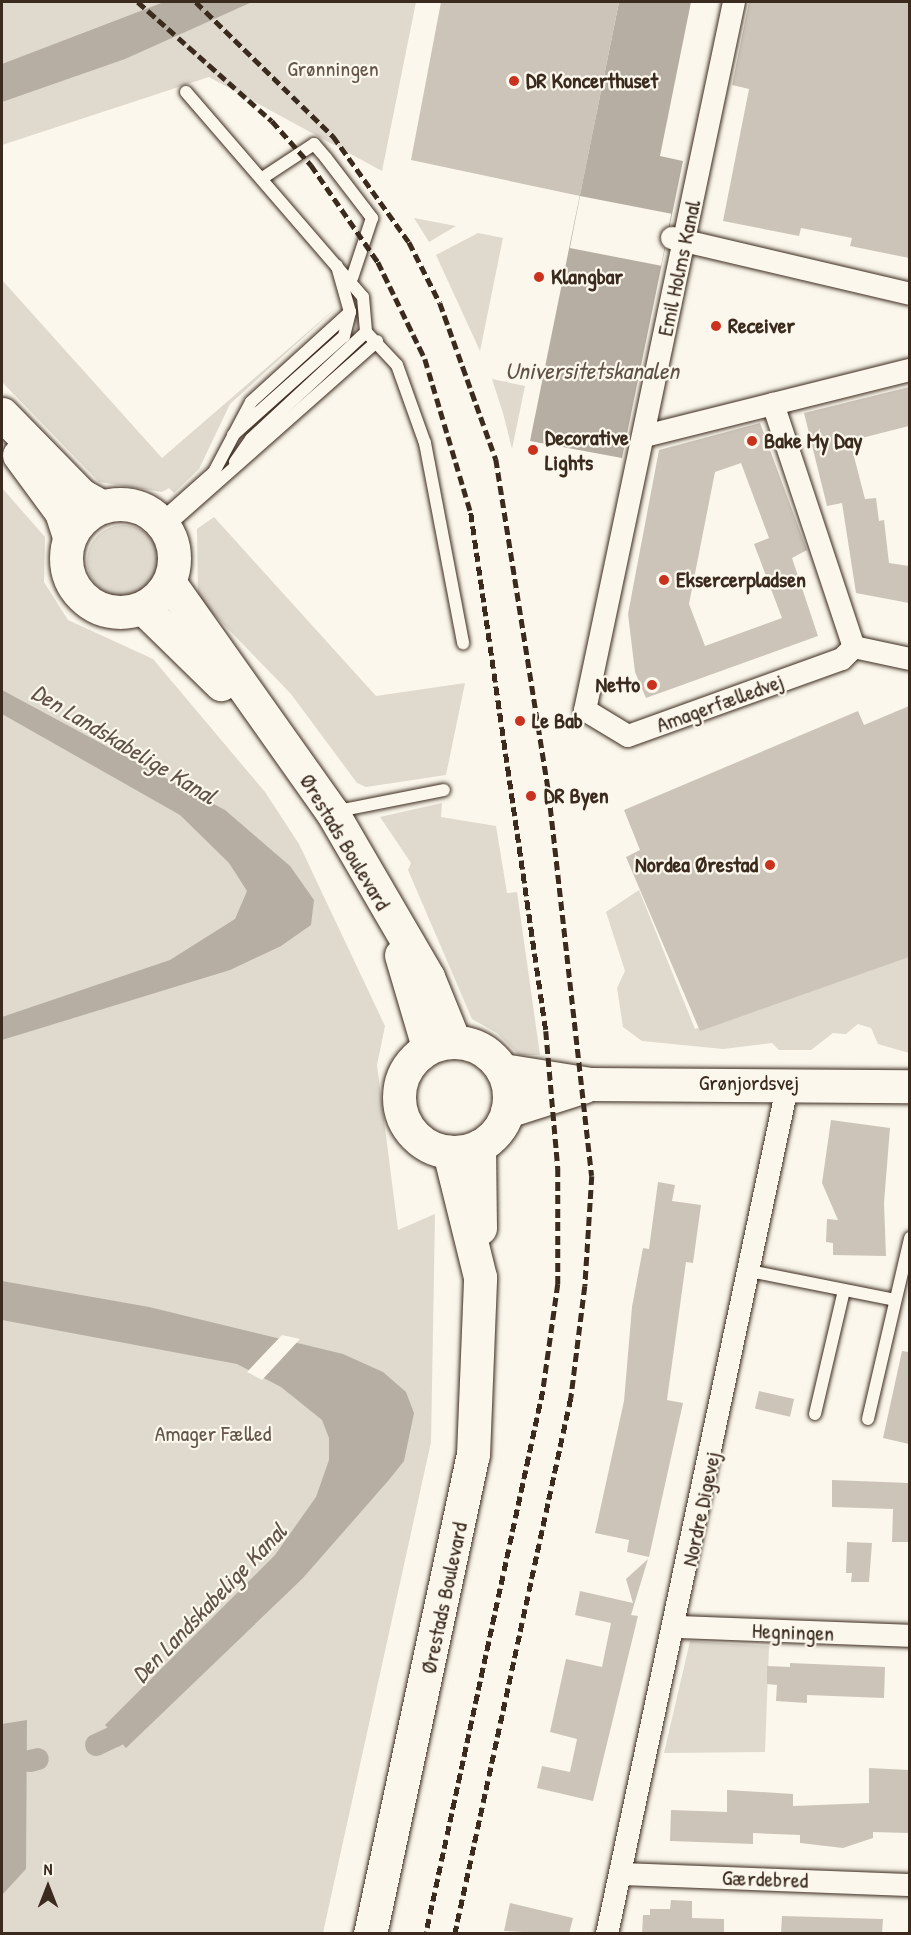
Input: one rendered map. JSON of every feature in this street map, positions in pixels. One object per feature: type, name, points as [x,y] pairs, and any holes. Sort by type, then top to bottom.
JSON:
[{"type":"street","name":"Emil Holms Kanal","points":[[585,710],[645,436],[677,240],[693,199],[734,2]]},
{"type":"street","points":[[677,240],[909,294]]},
{"type":"street","points":[[645,436],[909,370]]},
{"type":"street","points":[[773,404],[854,647],[909,659]]},
{"type":"street","points":[[2,414],[81,495],[101,506],[133,505],[163,524],[174,550],[169,582],[142,608],[106,611],[76,591],[68,574],[69,537],[61,512],[2,432]]},
{"type":"street","points":[[69,537],[101,506]]},
{"type":"street","name":"Ørestads Boulevard","points":[[169,582],[271,732],[332,812],[394,924],[428,977],[441,1044]]},
{"type":"street","name":"Ørestads Boulevard","points":[[142,608],[271,732]]},
{"type":"street","name":"Amagerfælledvej","points":[[585,710],[628,736],[842,659],[854,647]]},
{"type":"street","points":[[441,1044],[482,1049],[503,1070],[507,1112],[496,1132],[464,1149],[417,1138],[399,1108],[400,1080],[441,1044]]},
{"type":"street","name":"Grønjordsvej","points":[[503,1070],[589,1084],[788,1083],[909,1086]]},
{"type":"street","name":"Nordre Digevej","points":[[607,1934],[676,1627],[788,1083]]},
{"type":"street","name":"Grønjordsvej","points":[[507,1112],[589,1084]]},
{"type":"street","name":"Ørestads Boulevard","points":[[370,1934],[473,1455],[481,1361],[477,1259],[482,1213],[464,1149]]},
{"type":"street","name":"Hegningen","points":[[676,1627],[909,1636]]},
{"type":"street","name":"Gærdebred","points":[[620,1874],[909,1885]]},
{"type":"lane","points":[[186,92],[264,177],[337,266],[352,278],[363,297],[366,332],[377,341],[396,364],[425,443],[463,643]]},
{"type":"lane","points":[[264,177],[314,144],[372,218],[352,278]]},
{"type":"lane","points":[[163,524],[214,471],[232,436],[344,336],[350,312],[337,266]]},
{"type":"lane","points":[[225,475],[251,439],[366,332]]},
{"type":"lane","points":[[163,524],[225,475],[377,341]]},
{"type":"lane","points":[[332,812],[444,790]]},
{"type":"lane","points":[[868,1419],[909,1238]]},
{"type":"lane","points":[[750,1271],[895,1300]]},
{"type":"lane","points":[[815,1414],[844,1290]]},
{"type":"green space","name":"Grønningen","points":[[2,2],[416,2],[382,171],[209,77],[2,145]]},
{"type":"green space","points":[[414,218],[456,226],[429,242]]},
{"type":"green space","points":[[478,233],[503,238],[480,351],[436,255]]},
{"type":"green space","points":[[2,280],[162,458],[338,306],[230,404],[199,469],[174,493],[169,488],[162,492],[99,482],[2,382]]},
{"type":"green space","points":[[492,379],[525,386],[512,449],[503,413]]},
{"type":"green space","name":"Amager Fælled","points":[[2,488],[45,537],[44,582],[68,620],[153,659],[265,792],[299,844],[385,1026],[377,1065],[398,1230],[435,1214],[431,1442],[323,1933],[2,1933]]},
{"type":"green space","points":[[214,517],[376,696],[465,683],[446,775],[366,787],[357,783],[291,694],[198,598],[197,529]]},
{"type":"green space","points":[[130,525],[149,535],[157,547],[159,561],[157,575],[149,587],[137,595],[116,597],[97,587],[89,575],[87,554],[97,535],[109,527]]},
{"type":"green space","points":[[442,803],[441,817],[496,826],[507,893],[517,892],[540,1055],[519,1055],[497,1033],[472,1019],[408,870],[411,863],[380,817]]},
{"type":"green space","points":[[639,890],[695,1029],[908,952],[909,1053],[878,1044],[871,1028],[858,1024],[846,1034],[833,1033],[811,1050],[779,1050],[772,1043],[723,1049],[642,1041],[623,1027],[617,988],[625,971],[606,912]]},
{"type":"green space","points":[[690,1641],[769,1646],[765,1752],[664,1753]]},
{"type":"water","points":[[164,2],[252,2],[125,59],[2,102],[2,64]]},
{"type":"water","name":"Universitetskanalen","points":[[619,2],[691,2],[660,156],[683,161],[622,458],[530,441]]},
{"type":"water","points":[[2,690],[225,810],[290,866],[314,900],[311,925],[281,946],[230,970],[2,1040],[2,1017],[170,960],[235,919],[247,891],[229,863],[180,815],[2,714]]},
{"type":"water","points":[[2,1281],[149,1307],[343,1354],[383,1372],[406,1392],[414,1413],[404,1461],[388,1481],[303,1578],[126,1748],[105,1725],[275,1555],[316,1497],[329,1460],[329,1438],[322,1420],[281,1387],[237,1364],[2,1320]]},
{"type":"water","points":[[27,1720],[26,1869],[2,1895],[2,1724]]},
{"type":"pier","points":[[580,196],[671,214],[661,266],[570,248]]},
{"type":"pier","points":[[282,1335],[300,1339],[262,1380],[247,1372]]},
{"type":"building","name":"DR Koncerthuset","points":[[441,2],[619,2],[580,196],[411,160]]},
{"type":"building","points":[[749,2],[909,2],[909,258],[850,246],[852,238],[801,228],[799,236],[723,221],[749,89],[732,85]]},
{"type":"building","points":[[909,387],[909,426],[850,441],[865,499],[876,498],[879,521],[884,520],[889,563],[909,566],[909,603],[856,593],[842,503],[827,506],[804,413]]},
{"type":"building","name":"Eksercerpladsen","points":[[760,423],[807,550],[792,558],[818,636],[646,698],[635,672],[628,614],[659,450]],"holes":[[[741,463],[769,538],[754,544],[782,618],[705,646],[689,604],[715,472]]]},
{"type":"building","name":"Nordea Ørestad","points":[[909,706],[909,957],[700,1031],[626,857],[640,850],[624,810],[858,711],[864,725]]},
{"type":"building","points":[[831,1120],[890,1128],[884,1203],[886,1256],[833,1255],[833,1243],[826,1242],[827,1219],[838,1220],[822,1183]]},
{"type":"building","points":[[658,1182],[675,1185],[672,1201],[701,1205],[693,1263],[686,1262],[667,1400],[683,1403],[649,1557],[627,1552],[629,1540],[595,1533],[624,1401],[632,1307],[643,1248],[649,1249]]},
{"type":"building","points":[[902,1351],[909,1352],[909,1444],[883,1438]]},
{"type":"building","points":[[759,1391],[794,1399],[790,1417],[755,1409]]},
{"type":"building","points":[[832,1480],[909,1483],[909,1542],[892,1542],[893,1509],[832,1507]]},
{"type":"building","points":[[847,1542],[872,1543],[869,1582],[851,1582],[852,1573],[846,1573]]},
{"type":"building","points":[[648,1559],[631,1615],[638,1616],[593,1801],[537,1788],[542,1766],[570,1772],[577,1739],[550,1732],[566,1659],[602,1667],[611,1623],[575,1615],[580,1591],[633,1603],[626,1579]]},
{"type":"building","points":[[790,1663],[885,1667],[884,1698],[807,1695],[807,1703],[776,1701],[777,1685],[767,1684],[767,1666],[790,1667]]},
{"type":"building","points":[[869,1768],[909,1770],[908,1833],[873,1832],[873,1838],[843,1848],[800,1843],[800,1835],[753,1833],[753,1844],[670,1841],[671,1810],[727,1812],[727,1790],[793,1794],[793,1806],[869,1803]]},
{"type":"building","points":[[671,1900],[692,1901],[692,1918],[724,1919],[724,1934],[642,1934],[643,1915],[650,1915],[650,1909],[670,1909]]},
{"type":"building","points":[[510,1903],[573,1918],[569,1934],[504,1931]]},
{"type":"building","points":[[782,1916],[883,1919],[882,1934],[781,1934]]},
{"type":"waterway","name":"Den Landskabelige Kanal","points":[[96,1745],[115,1736],[136,1715]]},
{"type":"waterway","name":"Den Landskabelige Kanal","points":[[30,1761],[38,1759]]},
{"type":"railway","points":[[138,2],[272,121],[311,165],[378,262],[425,359],[471,513],[546,1031],[558,1168],[558,1284],[543,1391],[426,1934]]},
{"type":"railway","points":[[196,2],[333,136],[409,242],[440,303],[496,459],[549,794],[592,1176],[585,1286],[571,1398],[455,1934]]},
{"type":"place","name":"DR Koncerthuset","points":[[514,81]]},
{"type":"place","name":"Klangbar","points":[[539,277]]},
{"type":"place","name":"Receiver","points":[[716,326]]},
{"type":"place","name":"Bake My Day","points":[[752,441]]},
{"type":"place","name":"Decorative Lights","points":[[533,450]]},
{"type":"place","name":"Eksercerpladsen","points":[[664,580]]},
{"type":"place","name":"Netto","points":[[652,685]]},
{"type":"place","name":"Le Bab","points":[[520,721]]},
{"type":"place","name":"DR Byen","points":[[531,796]]},
{"type":"place","name":"Nordea Ørestad","points":[[770,865]]}]
